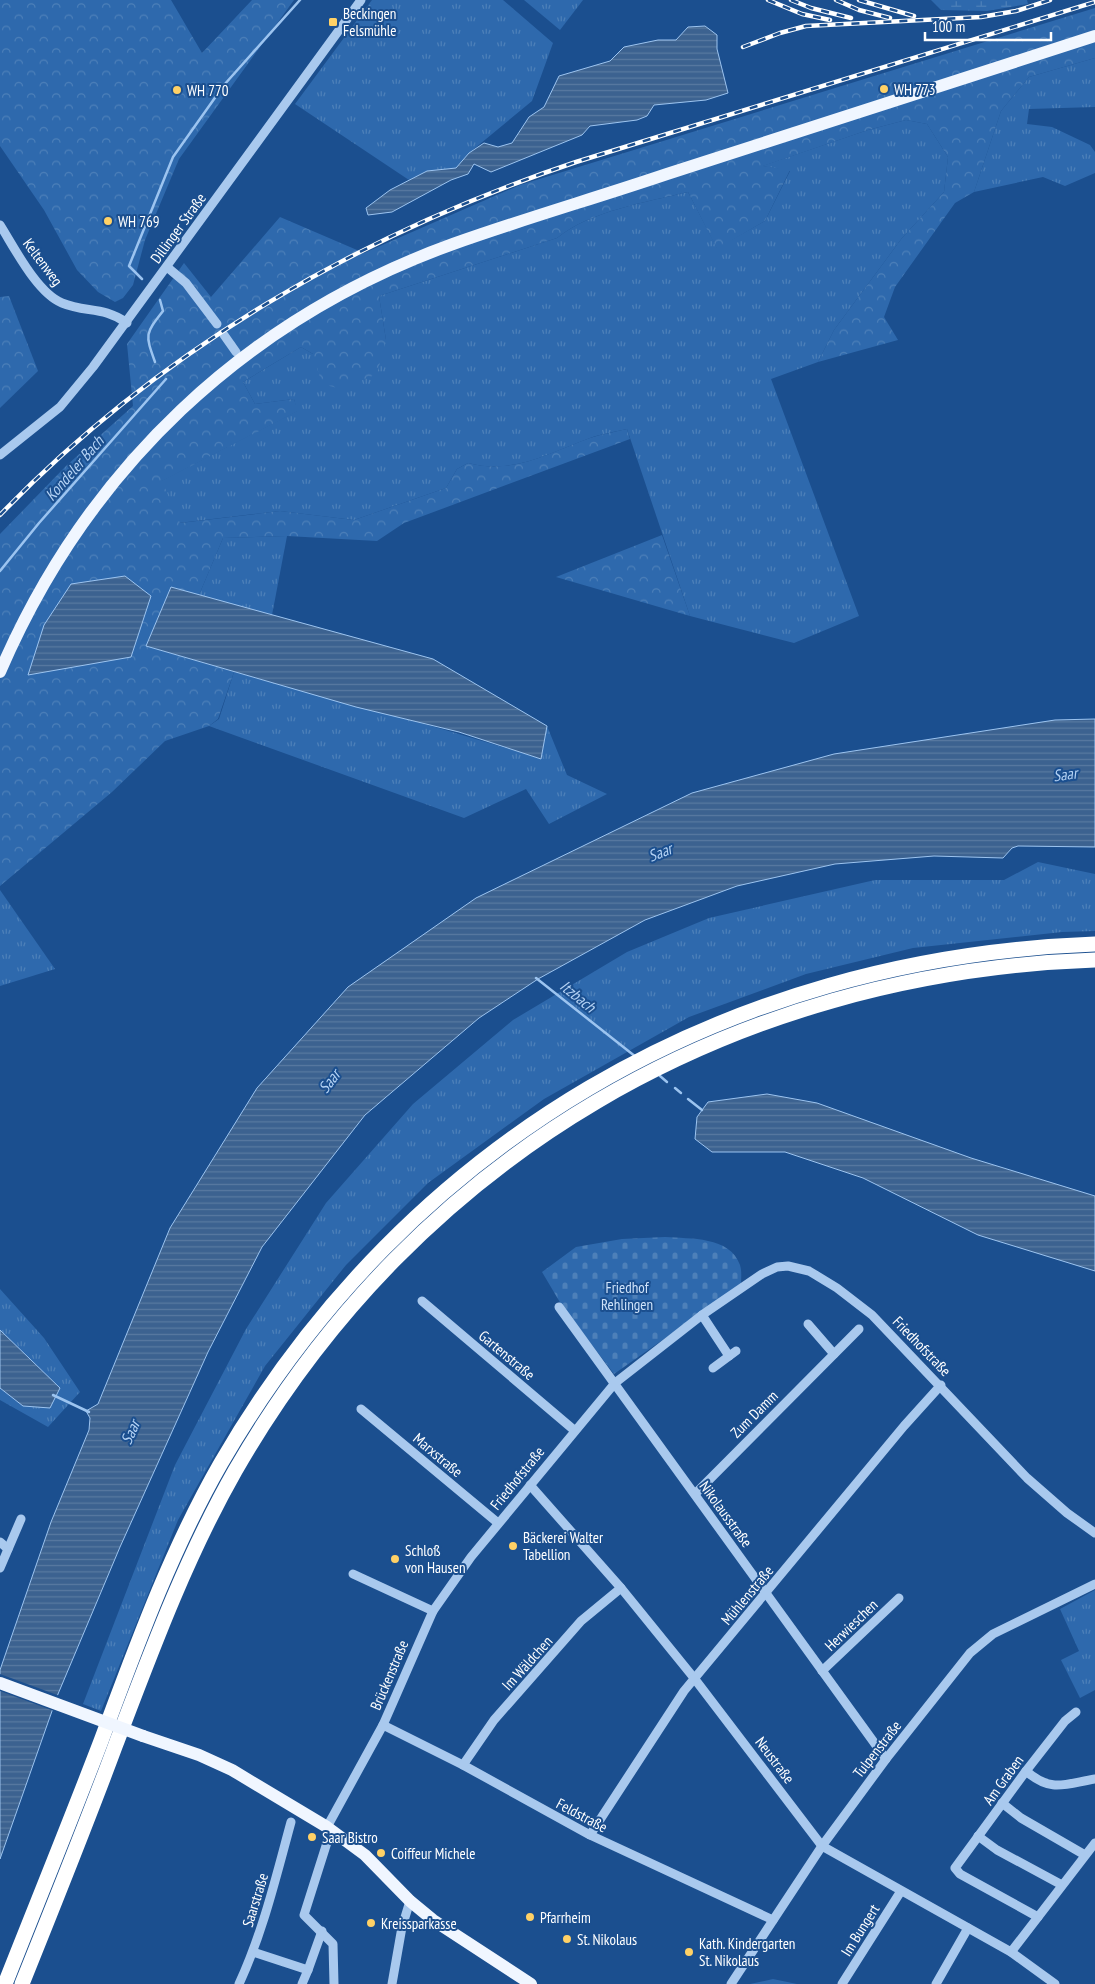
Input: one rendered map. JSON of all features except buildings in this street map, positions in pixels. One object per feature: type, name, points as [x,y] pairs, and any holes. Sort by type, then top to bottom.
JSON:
[{"type":"highway","points":[[5,1984],[160,1591],[216,1474],[274,1380],[303,1340],[354,1279],[389,1242],[475,1166],[562,1104],[643,1057],[701,1030],[747,1011],[806,991],[908,965],[1012,950],[1095,944]]},
{"type":"highway","points":[[22,1984],[174,1597],[226,1489],[258,1433],[310,1358],[365,1290],[400,1254],[485,1178],[570,1117],[650,1071],[708,1044],[752,1026],[810,1006],[911,981],[1013,965],[1095,960]]},
{"type":"main road","points":[[0,672],[51,569],[107,489],[146,443],[185,405],[240,358],[340,294],[451,245],[1095,36]]},
{"type":"main road","points":[[0,1683],[216,1762],[329,1829],[384,1872],[410,1901],[433,1920],[531,1984]]},
{"type":"street","name":"Dillinger Straße","points":[[0,455],[60,407],[127,324],[360,0]]},
{"type":"street","name":"Keltenweg","points":[[0,225],[44,290],[52,298],[61,303],[107,312],[127,324]]},
{"type":"street","points":[[167,267],[186,283],[217,324]]},
{"type":"street","points":[[224,335],[236,352]]},
{"type":"street","name":"Friedhofstraße","points":[[433,1611],[448,1587],[498,1523],[616,1382],[702,1315],[762,1274],[777,1267],[799,1267],[837,1288],[866,1311],[941,1385],[1032,1483],[1067,1513],[1095,1533]]},
{"type":"street","name":"Gartenstraße","points":[[422,1301],[574,1430]]},
{"type":"street","name":"Nikolausstraße","points":[[559,1306],[616,1382],[886,1759]]},
{"type":"street","points":[[702,1315],[732,1354],[713,1368]]},
{"type":"street","points":[[808,1324],[834,1354]]},
{"type":"street","name":"Zum Damm","points":[[695,1494],[859,1329]]},
{"type":"street","name":"Mühlenstraße","points":[[590,1836],[694,1678],[766,1594],[904,1426],[941,1385]]},
{"type":"street","name":"Marxstraße","points":[[361,1409],[498,1523]]},
{"type":"street","name":"Neustraße","points":[[530,1485],[621,1588],[694,1678],[822,1846],[1011,1952],[1055,1984]]},
{"type":"street","points":[[0,1568],[21,1519]]},
{"type":"street","points":[[0,1542],[8,1548]]},
{"type":"street","points":[[353,1574],[433,1611]]},
{"type":"street","name":"Tulpenstraße","points":[[731,1984],[822,1846],[886,1759],[980,1642],[1095,1584]]},
{"type":"street","name":"Im Wäldchen","points":[[463,1765],[494,1720],[581,1621],[621,1588]]},
{"type":"street","name":"Herwieschen","points":[[822,1671],[899,1598]]},
{"type":"street","name":"Brückenstraße","points":[[322,1931],[304,1915],[329,1829],[383,1724],[433,1611]]},
{"type":"street","name":"Am Graben","points":[[1038,1917],[960,1874],[956,1868],[1026,1771],[1065,1721],[1076,1712]]},
{"type":"street","name":"Feldstraße","points":[[383,1724],[463,1765],[590,1836],[773,1920]]},
{"type":"street","points":[[1026,1771],[1044,1784],[1052,1786],[1095,1779]]},
{"type":"street","points":[[1002,1803],[1021,1818],[1085,1854]]},
{"type":"street","name":"Saarstraße","points":[[239,1984],[253,1952],[291,1822]]},
{"type":"street","points":[[978,1836],[997,1850],[1062,1885]]},
{"type":"street","points":[[1011,1952],[1095,1843]]},
{"type":"street","name":"Im Bungert","points":[[842,1984],[901,1891]]},
{"type":"street","points":[[392,1984],[402,1927],[410,1901]]},
{"type":"street","points":[[936,1984],[968,1928]]},
{"type":"street","points":[[302,1984],[322,1931]]},
{"type":"street","points":[[322,1931],[332,1944],[334,1950],[334,1984]]},
{"type":"street","points":[[253,1952],[308,1970]]},
{"type":"green space","points":[[0,0],[171,0],[202,53],[252,0],[294,0],[179,159],[145,240],[133,285],[123,298],[115,302],[98,292],[77,270],[44,210],[0,146]]},
{"type":"green space","points":[[372,0],[503,0],[553,43],[532,101],[469,153],[456,168],[427,171],[409,180],[295,104]]},
{"type":"green space","points":[[524,0],[583,0],[560,30]]},
{"type":"green space","points":[[931,0],[1027,0],[1028,4],[987,11],[941,10]]},
{"type":"green space","points":[[1095,8],[1095,58],[1029,77],[1001,111],[974,192],[955,203],[895,287],[884,317],[898,340],[818,362],[834,330],[902,238],[944,192],[948,157],[927,124],[906,120],[868,130],[763,166],[790,170],[765,221],[717,249],[688,192],[637,204],[602,214],[570,229],[557,238],[379,296],[386,340],[377,374],[341,389],[322,384],[313,354],[301,347],[243,382],[255,404],[294,399],[298,411],[162,481],[180,523],[280,511],[354,520],[446,488],[457,469],[468,463],[485,466],[516,464],[545,456],[590,438],[627,429],[630,439],[404,523],[377,541],[287,536],[223,538],[199,595],[171,587],[146,646],[234,672],[218,719],[209,726],[165,741],[112,792],[0,886],[0,534],[66,466],[133,406],[127,344],[184,263],[211,297],[280,217],[364,253],[520,185]]},
{"type":"green space","points":[[1095,58],[1095,107],[1029,109],[1027,124],[1052,127],[1090,145],[1095,152],[1095,173],[1065,186],[1043,177],[974,192],[1001,111],[1029,77]]},
{"type":"green space","points":[[906,120],[927,124],[948,157],[944,192],[902,238],[834,330],[818,362],[771,379],[859,616],[794,643],[690,616],[627,429],[594,437],[545,456],[516,464],[484,466],[468,463],[457,469],[446,488],[354,520],[280,511],[179,523],[161,481],[297,411],[294,399],[255,404],[243,382],[301,347],[313,354],[386,340],[379,296],[557,238],[570,229],[602,214],[688,192],[717,248],[765,221],[790,171],[762,166],[868,130]]},
{"type":"green space","points":[[9,296],[38,371],[0,408],[0,297]]},
{"type":"green space","points":[[662,535],[690,616],[556,577]]},
{"type":"green space","points":[[287,536],[272,615],[199,595],[223,538]]},
{"type":"green space","points":[[234,672],[541,759],[547,726],[567,775],[607,794],[549,824],[526,789],[464,818],[209,726],[219,719]]},
{"type":"green space","points":[[1038,862],[1095,874],[1095,931],[1062,932],[913,948],[806,974],[689,1017],[544,1099],[428,1183],[346,1265],[265,1366],[178,1520],[101,1711],[83,1704],[175,1465],[246,1329],[326,1203],[413,1104],[513,1020],[627,952],[709,918],[875,880],[1004,880]]},
{"type":"green space","points":[[0,890],[55,969],[0,986]]},
{"type":"green space","name":"Friedhof Rehlingen","points":[[665,1237],[708,1241],[728,1249],[740,1265],[741,1285],[614,1374],[561,1304],[542,1272],[576,1247],[622,1239]]},
{"type":"green space","points":[[0,1289],[44,1338],[80,1392],[48,1427],[0,1400],[0,1388],[23,1406],[60,1388],[0,1330]]},
{"type":"green space","points":[[1095,1590],[1095,1690],[1080,1698],[1061,1660],[1079,1651],[1060,1609]]},
{"type":"green space","points":[[773,1979],[797,1984],[750,1984]]},
{"type":"water","points":[[705,26],[717,35],[717,49],[728,93],[706,100],[654,105],[647,116],[637,120],[590,126],[582,135],[491,172],[474,164],[468,174],[451,180],[392,212],[368,215],[366,208],[390,190],[427,171],[456,168],[469,153],[484,143],[498,147],[512,143],[529,117],[544,107],[559,76],[610,61],[624,47],[658,40],[676,40],[688,27]]},
{"type":"water","points":[[125,576],[151,596],[131,657],[28,675],[44,625],[71,584]]},
{"type":"water","points":[[171,587],[433,659],[547,726],[541,759],[459,732],[356,707],[146,646]]},
{"type":"water","name":"Saar","points":[[1095,719],[1095,847],[1018,846],[1012,848],[1003,858],[934,856],[835,864],[737,886],[645,920],[538,979],[479,1018],[365,1115],[262,1247],[208,1352],[120,1547],[58,1694],[0,1859],[0,1670],[51,1522],[89,1430],[90,1418],[86,1411],[98,1404],[170,1228],[257,1088],[348,987],[476,898],[692,793],[834,754],[1055,720]]},
{"type":"water","points":[[767,1094],[817,1103],[971,1158],[1095,1196],[1095,1271],[978,1235],[863,1178],[785,1152],[712,1152],[695,1139],[697,1117],[708,1102]]},
{"type":"water","points":[[0,1330],[60,1388],[50,1408],[23,1406],[0,1388]]},
{"type":"pier","points":[[0,1674],[60,1696],[54,1711],[0,1691]]},
{"type":"waterway","name":"Kondeler Bach","points":[[142,279],[129,266],[173,157],[224,85],[300,0]]},
{"type":"waterway","name":"Kondeler Bach","points":[[155,362],[148,335],[163,311],[160,300]]},
{"type":"waterway","name":"Kondeler Bach","points":[[0,571],[39,523],[166,379]]},
{"type":"waterway","name":"Itzbach","points":[[536,978],[636,1057]]},
{"type":"waterway","name":"Itzbach","points":[[660,1076],[667,1082]]},
{"type":"waterway","name":"Itzbach","points":[[675,1088],[681,1093]]},
{"type":"waterway","name":"Itzbach","points":[[688,1099],[702,1110]]},
{"type":"waterway","name":"Kondeler Bach","points":[[53,1395],[89,1412]]},
{"type":"railway","points":[[768,0],[802,14],[830,20]]},
{"type":"railway","points":[[791,0],[811,8],[851,18]]},
{"type":"railway","points":[[836,0],[859,10],[890,18]]},
{"type":"railway","points":[[859,0],[914,16]]},
{"type":"railway","points":[[743,47],[780,33],[806,26],[981,17],[1016,11],[1050,0]]},
{"type":"railway","points":[[0,515],[62,455],[127,400],[195,350],[267,304],[341,262],[417,224],[496,191],[576,162],[1095,2]]},
{"type":"place","name":"Beckingen Felsmühle","points":[[333,22]]},
{"type":"place","name":"WH 773","points":[[884,89]]},
{"type":"place","name":"WH 770","points":[[177,90]]},
{"type":"place","name":"WH 769","points":[[108,221]]},
{"type":"place","name":"Bäckerei Walter Tabellion","points":[[513,1546]]},
{"type":"place","name":"Schloß von Hausen","points":[[395,1559]]},
{"type":"place","name":"Saar Bistro","points":[[312,1837]]},
{"type":"place","name":"Coiffeur Michele","points":[[381,1853]]},
{"type":"place","name":"Pfarrheim","points":[[530,1917]]},
{"type":"place","name":"Kreissparkasse","points":[[371,1923]]},
{"type":"place","name":"St. Nikolaus","points":[[567,1939]]},
{"type":"place","name":"Kath. Kindergarten St. Nikolaus","points":[[689,1952]]}]
